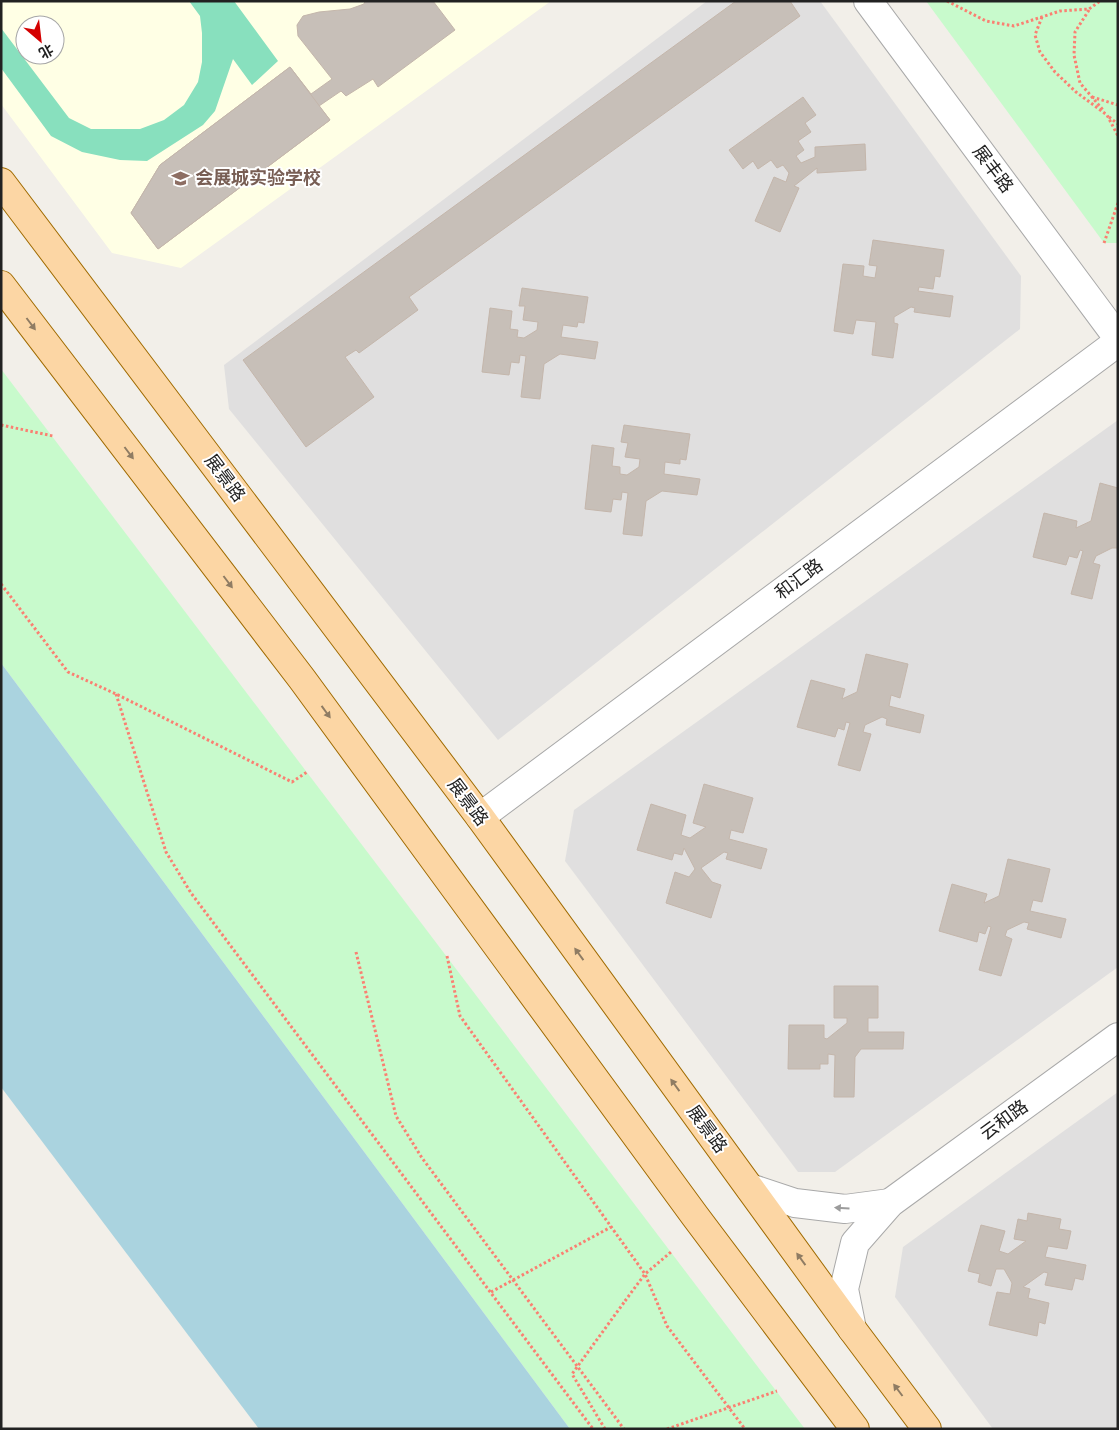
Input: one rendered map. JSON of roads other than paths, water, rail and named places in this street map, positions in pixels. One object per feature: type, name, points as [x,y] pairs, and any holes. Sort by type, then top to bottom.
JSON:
[{"type":"main road","name":"展景路","points":[[1,182],[480,817],[927,1429]]},
{"type":"main road","points":[[1,285],[302,679],[695,1216],[855,1429]]},
{"type":"street","name":"展丰路","points":[[868,1],[1118,338]]},
{"type":"street","name":"和汇路","points":[[480,817],[1118,342]]},
{"type":"street","name":"云和路","points":[[890,1203],[1118,1038]]},
{"type":"street","points":[[750,1188],[795,1202],[846,1209],[890,1203]]},
{"type":"street","points":[[852,1328],[844,1289],[856,1243],[890,1203]]},
{"type":"water","points":[[1,663],[570,1429],[259,1429],[1,1087]]},
{"type":"place","name":"会展城实验学校","points":[[181,178]]}]
